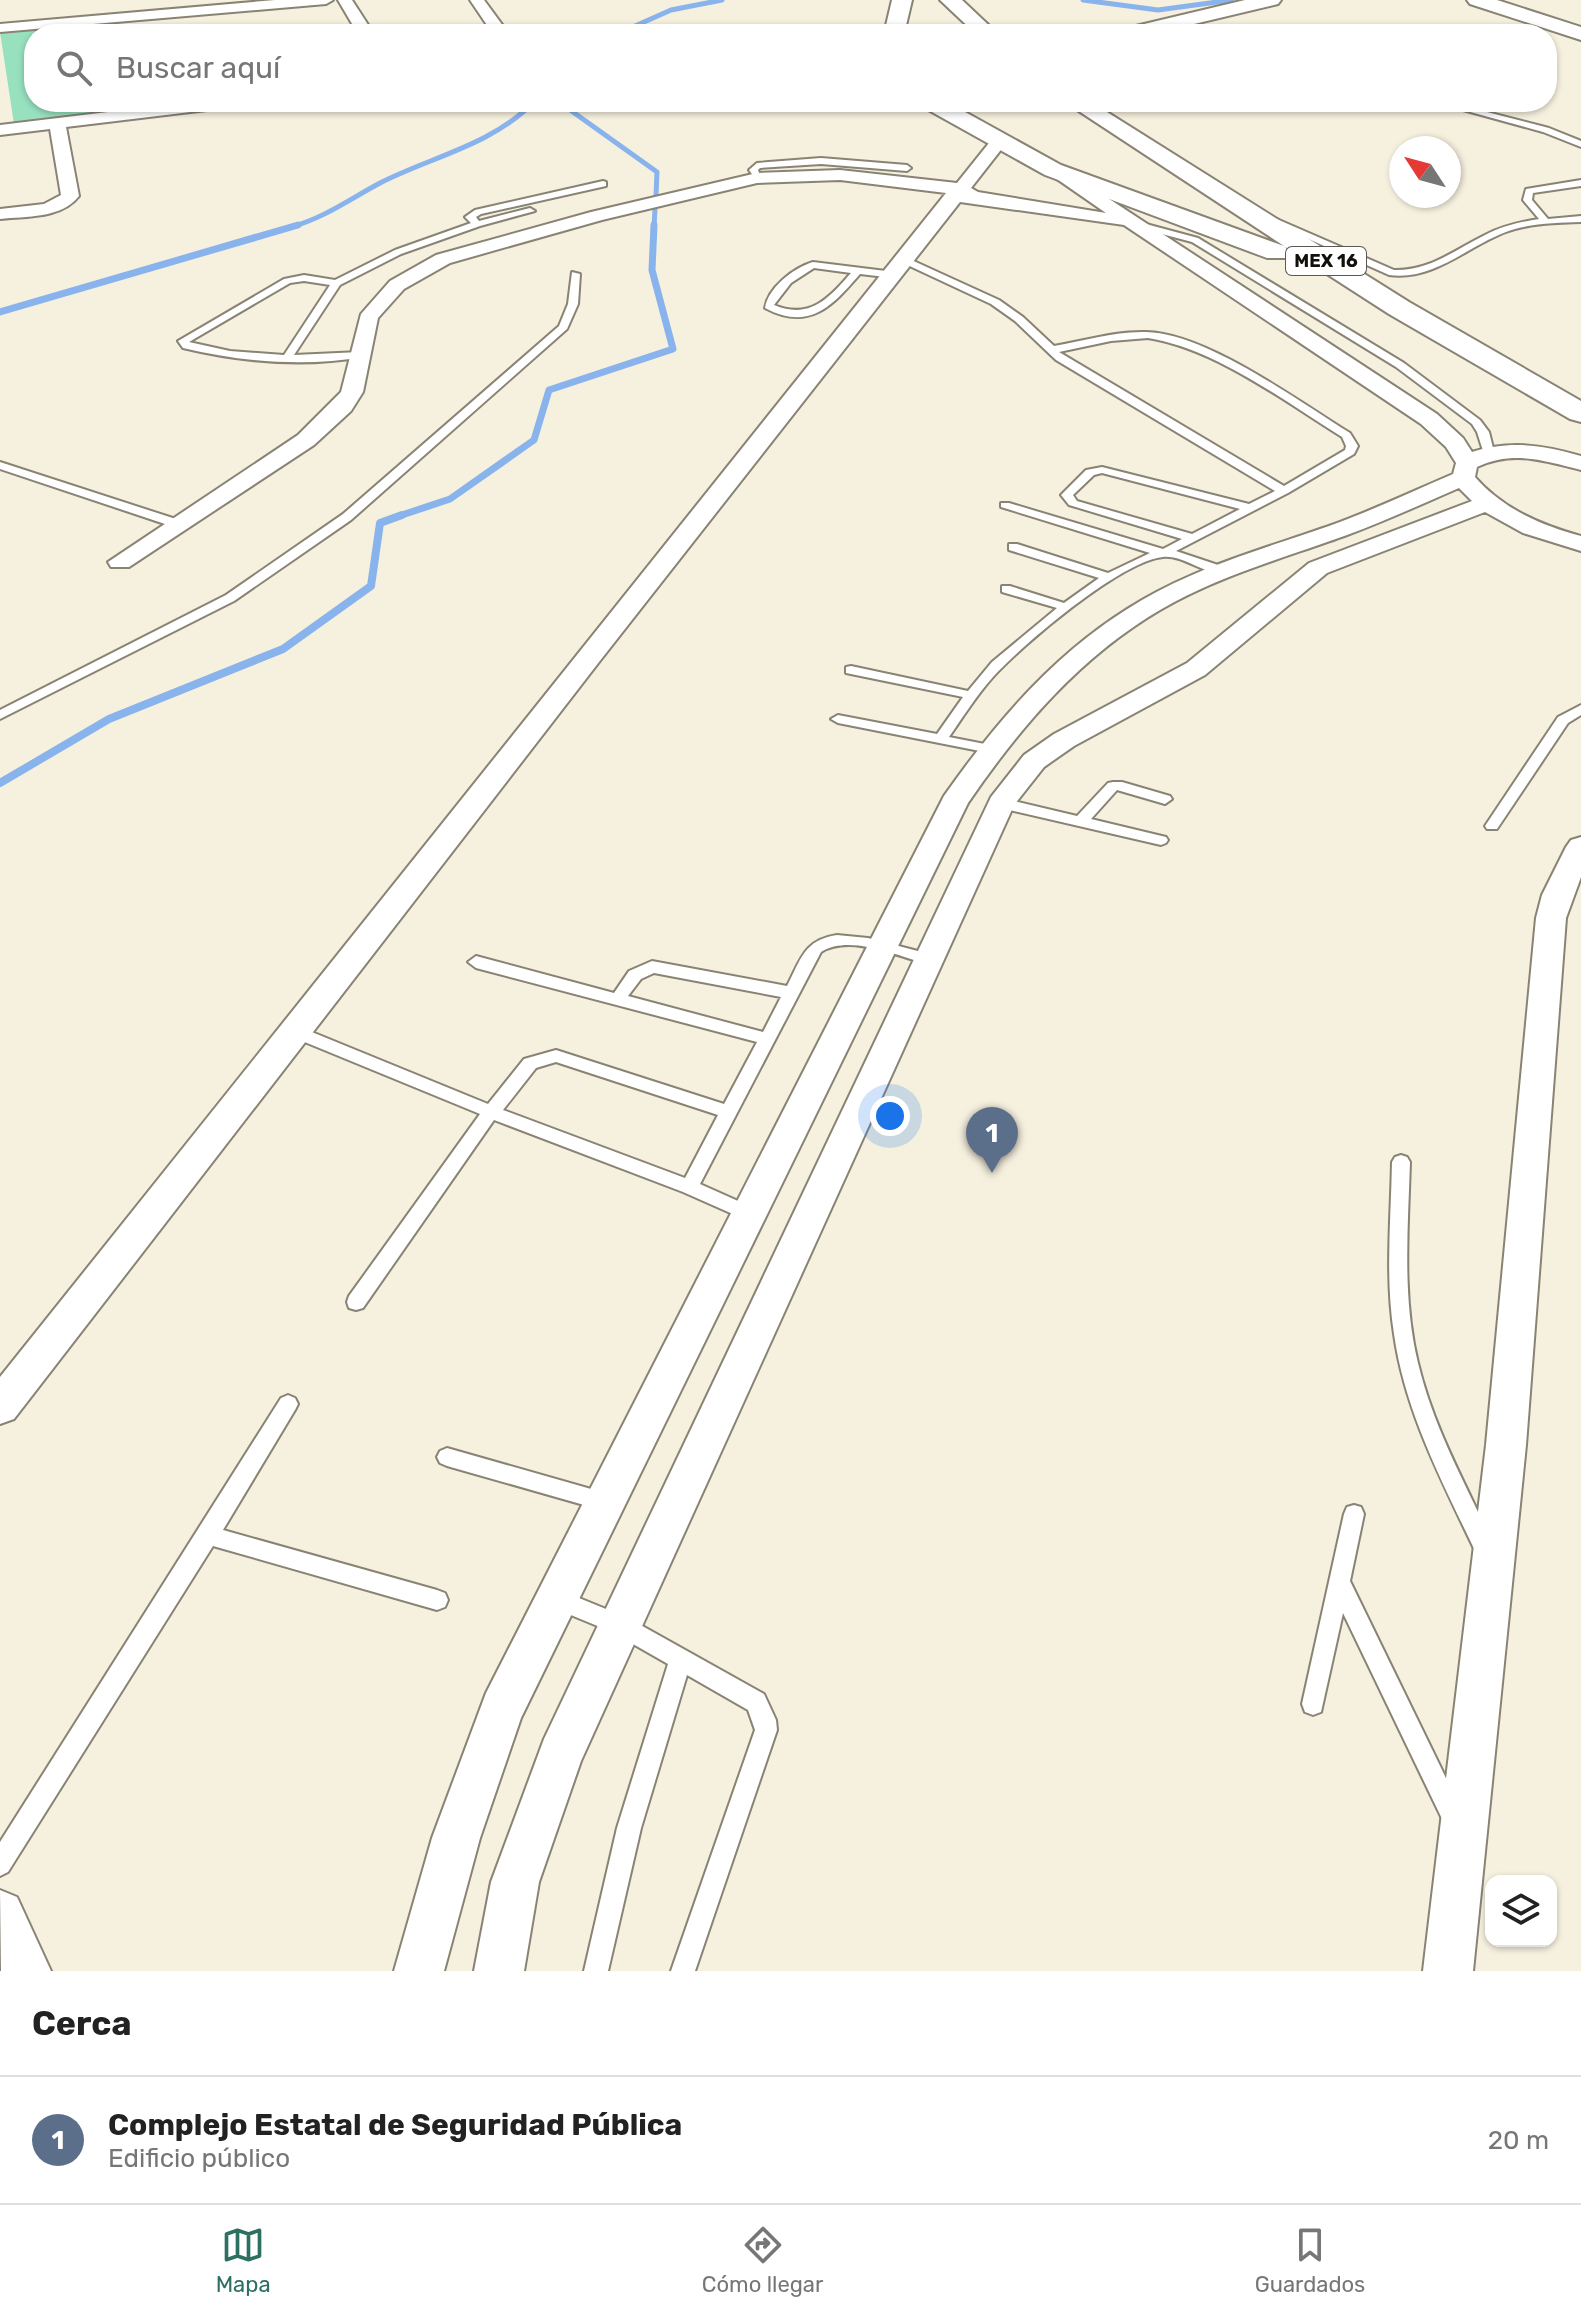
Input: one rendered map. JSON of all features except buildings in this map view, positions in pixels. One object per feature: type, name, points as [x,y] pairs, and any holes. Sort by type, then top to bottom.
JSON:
[{"type":"highway","points":[[896,24],[902,0]]},
{"type":"highway","points":[[950,0],[977,24]]},
{"type":"highway","points":[[1169,24],[1271,0]]},
{"type":"highway","points":[[1453,0],[1529,17]]},
{"type":"highway","points":[[1477,0],[1550,24]]},
{"type":"highway","points":[[1557,26],[1581,34]]},
{"type":"highway","points":[[954,112],[999,142],[1053,170],[1241,237],[1323,272],[1445,334]]},
{"type":"highway","name":"MEX 16","points":[[1092,112],[1445,334],[1581,413]]},
{"type":"street","points":[[134,24],[226,16],[326,0]]},
{"type":"street","points":[[345,0],[360,24]]},
{"type":"street","points":[[477,0],[494,24]]},
{"type":"street","points":[[0,28],[50,18],[96,24]]},
{"type":"street","points":[[0,130],[57,124],[118,112]]},
{"type":"street","points":[[0,214],[64,203],[69,193],[57,124]]},
{"type":"street","points":[[0,1407],[590,656],[899,268],[962,195],[999,142]]},
{"type":"street","points":[[1053,170],[1127,222],[1429,419],[1455,443],[1472,482],[1513,520],[1581,544]]},
{"type":"street","points":[[120,562],[327,423],[352,392],[368,318],[397,285],[443,259],[597,216],[757,178],[793,175],[962,195],[1127,222]]},
{"type":"street","points":[[0,201],[69,193]]},
{"type":"street","points":[[499,1971],[515,1882],[560,1755],[1001,803],[1034,761],[1064,740],[1196,669],[1318,568],[1472,482],[1488,452],[1515,449],[1581,463]]},
{"type":"street","points":[[419,1971],[439,1886],[468,1796],[502,1709],[954,802],[990,749],[1051,680],[1151,605],[1223,571],[1472,482]]},
{"type":"street","points":[[1448,1971],[1494,1569],[1526,1246],[1551,918],[1557,895],[1581,847]]},
{"type":"street","points":[[0,1914],[26,1971]]},
{"type":"lane","points":[[1477,112],[1546,130],[1581,144]]},
{"type":"lane","points":[[757,178],[753,170],[757,166],[796,162],[907,168]]},
{"type":"lane","points":[[1545,221],[1527,200],[1529,191],[1581,183]]},
{"type":"lane","points":[[286,359],[336,283],[398,252],[477,224],[470,217],[478,212],[603,184]]},
{"type":"lane","points":[[1248,211],[1392,273],[1402,274],[1432,269],[1498,232],[1527,222],[1581,219]]},
{"type":"lane","points":[[1127,222],[1195,240],[1400,365],[1476,422],[1483,432],[1488,452]]},
{"type":"lane","points":[[857,271],[817,313],[806,315],[775,310],[769,306],[804,267],[813,265],[857,271],[899,268],[976,292],[1009,311],[1050,350],[1284,491]]},
{"type":"lane","points":[[0,715],[230,598],[347,517],[563,327],[573,304],[575,274]]},
{"type":"lane","points":[[336,283],[304,278],[287,281],[183,341],[187,346],[224,356],[286,359],[360,355]]},
{"type":"lane","points":[[941,738],[970,695],[996,666],[1066,607],[1109,577],[1164,553],[1284,491],[1350,452],[1352,446],[1346,435],[1250,377],[1170,338],[1147,335],[1050,350]]},
{"type":"lane","points":[[0,465],[178,524]]},
{"type":"lane","points":[[1193,538],[1073,503],[1067,495],[1090,472],[1102,470],[1250,508]]},
{"type":"lane","points":[[1005,505],[1223,571]]},
{"type":"lane","points":[[1013,547],[1109,577]]},
{"type":"lane","points":[[1006,589],[1066,607]]},
{"type":"lane","points":[[851,670],[970,695]]},
{"type":"lane","points":[[1492,826],[1563,720],[1581,709]]},
{"type":"lane","points":[[838,719],[990,749]]},
{"type":"lane","points":[[1082,820],[1113,786],[1165,799]]},
{"type":"lane","points":[[1001,803],[1161,840]]},
{"type":"lane","points":[[689,1187],[815,948],[837,937],[927,959]]},
{"type":"lane","points":[[476,962],[768,1039]]},
{"type":"lane","points":[[617,1000],[635,975],[652,967],[791,993]]},
{"type":"lane","points":[[296,1032],[750,1214]]},
{"type":"lane","points":[[356,1302],[491,1112],[530,1063],[556,1056],[730,1112]]},
{"type":"lane","points":[[1401,1162],[1400,1305],[1411,1373],[1443,1459],[1494,1569]]},
{"type":"lane","points":[[0,1864],[288,1404]]},
{"type":"lane","points":[[447,1457],[605,1502]]},
{"type":"lane","points":[[1313,1704],[1354,1514]]},
{"type":"lane","points":[[208,1535],[437,1600]]},
{"type":"lane","points":[[1339,1582],[1464,1840]]},
{"type":"lane","points":[[557,1599],[620,1625],[756,1702],[765,1720],[766,1730],[683,1971]]},
{"type":"lane","points":[[596,1971],[629,1828],[680,1661]]},
{"type":"green space","points":[[24,30],[24,112],[116,112],[14,124],[0,32]]},
{"type":"waterway","points":[[640,24],[671,10],[722,0]]},
{"type":"waterway","points":[[1083,0],[1158,10],[1232,0]]},
{"type":"waterway","points":[[291,227],[326,213],[380,183],[480,140],[523,112]]},
{"type":"waterway","points":[[573,112],[657,172],[656,195]]},
{"type":"waterway","points":[[654,227],[655,209]]},
{"type":"waterway","points":[[0,312],[298,225]]},
{"type":"waterway","points":[[402,515],[450,499],[534,440],[549,390],[673,349],[652,270],[654,225]]},
{"type":"waterway","points":[[0,783],[109,719],[283,649],[371,586],[380,523],[402,515]]},
{"type":"waterway","points":[[396,517],[402,515]]},
{"type":"place","name":"Complejo Estatal de Seguridad Pública","points":[[992,1173]]}]
